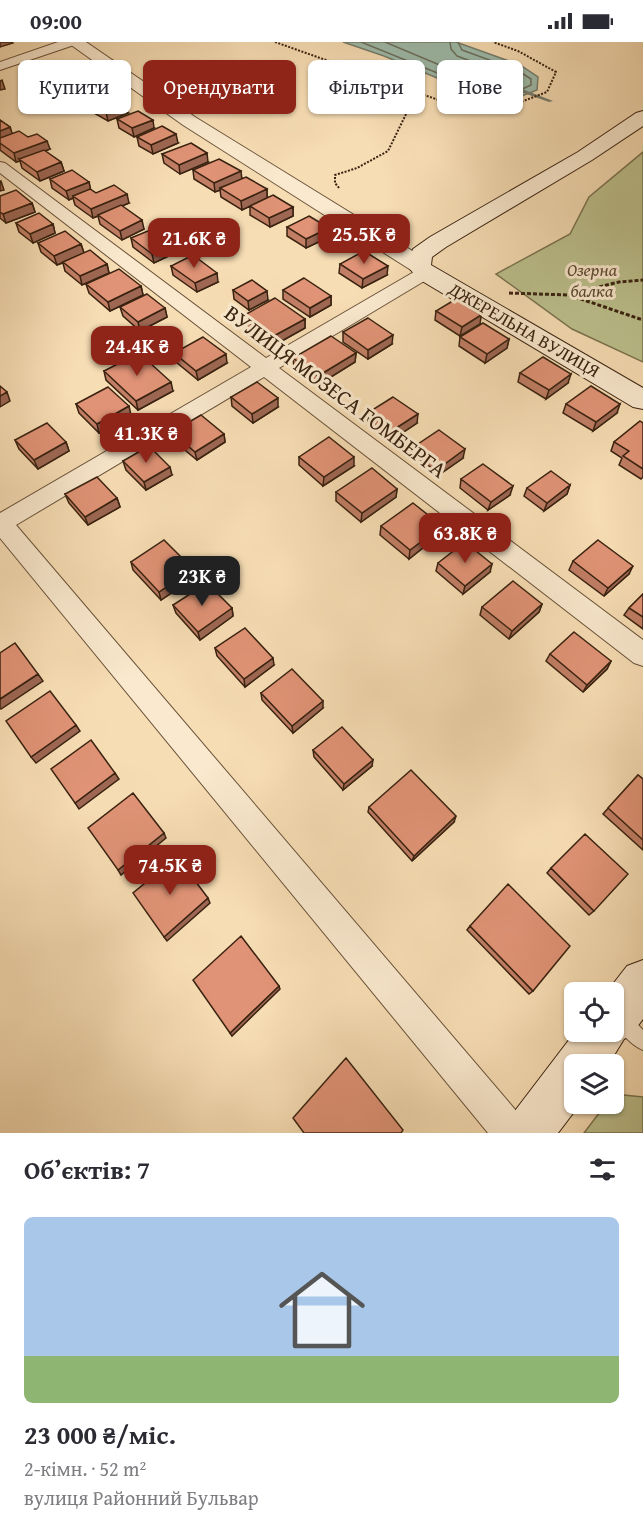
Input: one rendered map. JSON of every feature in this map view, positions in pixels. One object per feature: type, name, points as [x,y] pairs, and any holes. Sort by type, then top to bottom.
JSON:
[{"type":"main road","points":[[422,269],[420,254],[585,156],[643,117]]},
{"type":"main road","name":"ДЖЕРЕЛЬНА ВУЛИЦЯ","points":[[422,269],[457,292],[643,400]]},
{"type":"main road","points":[[590,1054],[601,1042]]},
{"type":"main road","points":[[528,1133],[564,1085]]},
{"type":"street","points":[[0,66],[70,42]]},
{"type":"street","name":"ДЖЕРЕЛЬНА ВУЛИЦЯ","points":[[75,42],[189,121],[422,269]]},
{"type":"street","name":"ВУЛИЦЯ МОЗЕСА ГОМБЕРГА","points":[[0,166],[643,655]]},
{"type":"street","points":[[422,269],[267,368],[0,523],[511,1133]]},
{"type":"path","points":[[275,42],[326,60]]},
{"type":"path","points":[[425,95],[461,108],[492,111],[517,106],[547,92],[556,72],[518,51],[493,42]]},
{"type":"path","points":[[341,190],[334,183],[335,175],[357,168],[388,151],[406,114]]},
{"type":"path","points":[[457,292],[569,295],[619,282],[643,280]]},
{"type":"path","points":[[569,295],[643,320]]},
{"type":"green space","name":"Озерна балка","points":[[643,152],[643,362],[572,329],[496,274],[570,234],[589,197]]},
{"type":"green space","points":[[624,1095],[643,1097],[643,1133],[584,1133],[598,1114],[624,1114]]},
{"type":"water","points":[[343,42],[456,42],[506,60],[437,60],[437,78],[425,73],[425,60],[394,60]]},
{"type":"water","points":[[523,67],[538,77],[537,90],[523,95]]},
{"type":"building","points":[[138,111],[153,120],[132,128],[117,119]]},
{"type":"building","points":[[0,120],[10,127],[0,131]]},
{"type":"building","points":[[162,126],[176,134],[151,145],[137,137]]},
{"type":"building","points":[[19,131],[28,137],[37,134],[47,141],[14,153],[0,143],[0,138]]},
{"type":"building","points":[[191,143],[207,153],[179,165],[162,154]]},
{"type":"building","points":[[44,150],[61,162],[37,172],[19,159]]},
{"type":"building","points":[[219,159],[241,171],[214,183],[193,170]]},
{"type":"building","points":[[72,170],[89,182],[66,191],[50,179]]},
{"type":"building","points":[[246,177],[267,189],[241,201],[220,188]]},
{"type":"building","points":[[114,185],[127,194],[91,209],[73,196],[90,189],[96,193]]},
{"type":"building","points":[[16,190],[32,203],[3,214],[0,212],[0,196]]},
{"type":"building","points":[[273,195],[293,207],[269,218],[250,206]]},
{"type":"building","points":[[121,205],[142,220],[120,231],[98,215]]},
{"type":"building","points":[[39,213],[53,224],[30,234],[16,223]]},
{"type":"building","points":[[309,216],[329,228],[306,239],[287,227]]},
{"type":"building","points":[[155,228],[176,243],[152,254],[131,238]]},
{"type":"building","points":[[65,231],[81,244],[54,256],[38,243]]},
{"type":"building","points":[[90,250],[107,264],[80,276],[63,262]]},
{"type":"building","points":[[364,251],[388,266],[363,279],[340,264]]},
{"type":"building","points":[[193,255],[217,273],[195,283],[171,266]]},
{"type":"building","points":[[119,269],[141,286],[108,302],[86,284]]},
{"type":"building","points":[[304,278],[331,296],[310,308],[283,290]]},
{"type":"building","points":[[252,280],[267,291],[248,301],[233,290]]},
{"type":"building","points":[[147,294],[165,308],[138,322],[120,307]]},
{"type":"building","points":[[275,298],[305,319],[270,338],[241,317]]},
{"type":"building","points":[[456,299],[481,315],[462,327],[436,311]]},
{"type":"building","points":[[368,318],[393,335],[368,350],[343,332]]},
{"type":"building","points":[[483,323],[509,339],[487,354],[460,337]]},
{"type":"building","points":[[331,336],[356,353],[318,376],[293,358]]},
{"type":"building","points":[[203,337],[226,354],[196,371],[174,353]]},
{"type":"building","points":[[139,353],[171,382],[136,401],[104,371]]},
{"type":"building","points":[[543,357],[571,374],[549,390],[520,373]]},
{"type":"building","points":[[257,382],[278,398],[252,414],[231,397]]},
{"type":"building","points":[[0,386],[7,392],[0,396]]},
{"type":"building","points":[[591,386],[620,404],[596,422],[566,404]]},
{"type":"building","points":[[108,387],[129,406],[97,424],[76,404]]},
{"type":"building","points":[[393,397],[418,414],[393,430],[369,412]]},
{"type":"building","points":[[201,415],[224,434],[195,452],[172,432]]},
{"type":"building","points":[[640,421],[643,423],[643,469],[623,456],[629,451],[614,442]]},
{"type":"building","points":[[47,423],[66,442],[34,460],[15,440]]},
{"type":"building","points":[[439,430],[465,449],[442,466],[415,446]]},
{"type":"building","points":[[329,437],[354,457],[324,477],[299,457]]},
{"type":"building","points":[[149,446],[170,467],[144,482],[123,461]]},
{"type":"building","points":[[483,464],[513,486],[491,502],[461,479]]},
{"type":"building","points":[[372,468],[397,489],[362,513],[336,492]]},
{"type":"building","points":[[551,471],[570,485],[547,503],[527,488]]},
{"type":"building","points":[[97,477],[117,498],[85,517],[65,494]]},
{"type":"building","points":[[413,503],[442,526],[410,550],[381,526]]},
{"type":"building","points":[[164,540],[193,569],[159,592],[131,562]]},
{"type":"building","points":[[598,540],[633,566],[608,588],[573,561]]},
{"type":"building","points":[[465,542],[492,564],[465,586],[438,563]]},
{"type":"building","points":[[513,581],[542,604],[512,631],[482,607]]},
{"type":"building","points":[[207,583],[232,608],[198,632],[173,605]]},
{"type":"building","points":[[643,594],[643,617],[629,608]]},
{"type":"building","points":[[245,628],[273,658],[244,679],[215,648]]},
{"type":"building","points":[[574,632],[611,661],[587,685],[550,654]]},
{"type":"building","points":[[15,643],[38,674],[0,699],[0,653]]},
{"type":"building","points":[[292,669],[323,701],[292,726],[261,693]]},
{"type":"building","points":[[50,691],[76,725],[31,757],[6,721]]},
{"type":"building","points":[[342,727],[373,760],[344,784],[313,750]]},
{"type":"building","points":[[91,740],[115,773],[75,803],[51,769]]},
{"type":"building","points":[[411,770],[456,816],[414,856],[369,807]]},
{"type":"building","points":[[638,775],[643,779],[643,840],[608,808]]},
{"type":"building","points":[[133,793],[164,833],[118,870],[88,828]]},
{"type":"building","points":[[585,834],[628,874],[594,911],[551,868]]},
{"type":"building","points":[[177,857],[208,898],[164,937],[133,893]]},
{"type":"building","points":[[508,884],[570,946],[533,991],[470,926]]},
{"type":"building","points":[[241,936],[279,986],[230,1033],[193,980]]},
{"type":"building","points":[[346,1058],[403,1130],[401,1133],[304,1133],[293,1118]]},
{"type":"waterway","name":"Озерна балка","points":[[523,91],[551,101]]}]
